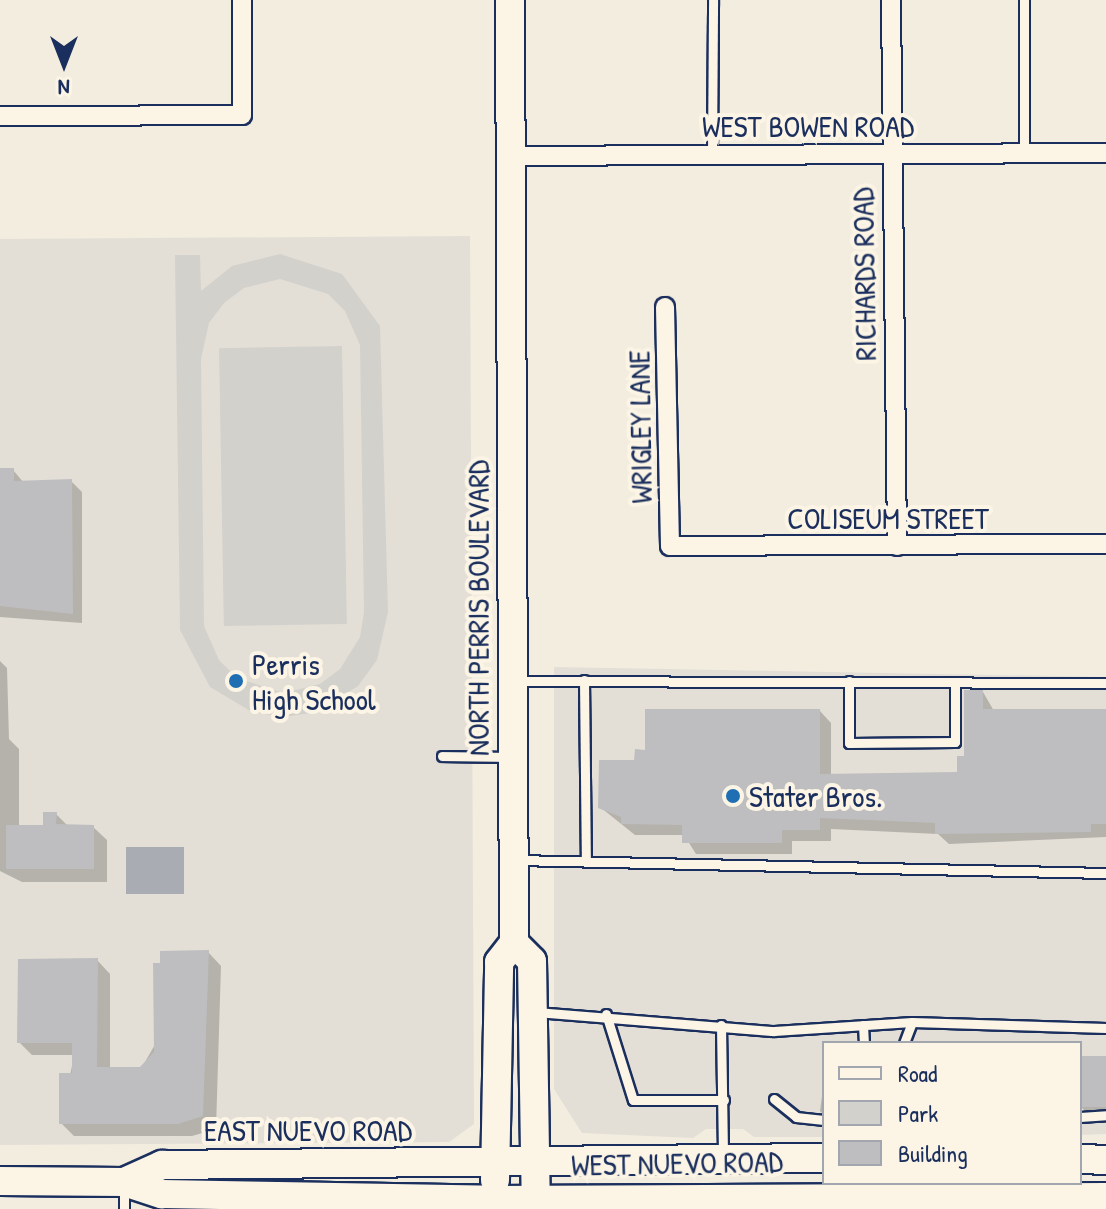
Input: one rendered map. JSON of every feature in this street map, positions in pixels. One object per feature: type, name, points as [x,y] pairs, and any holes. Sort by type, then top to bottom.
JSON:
[{"type":"main road","name":"NORTH PERRIS BOULEVARD","points":[[510,0],[514,943],[532,961],[536,1204]]},
{"type":"main road","points":[[494,1204],[499,962],[514,943]]},
{"type":"main road","name":"WEST NUEVO ROAD","points":[[496,1163],[822,1158]]},
{"type":"main road","points":[[1082,1159],[1106,1160]]},
{"type":"main road","name":"EAST NUEVO ROAD","points":[[124,1196],[162,1165],[496,1163]]},
{"type":"main road","points":[[1082,1177],[1106,1180]]},
{"type":"main road","name":"EAST NUEVO ROAD","points":[[0,1181],[124,1196],[162,1194],[295,1201],[494,1204]]},
{"type":"main road","name":"WEST NUEVO ROAD","points":[[494,1204],[890,1199],[1036,1188],[1106,1197]]},
{"type":"street","points":[[0,116],[242,115],[242,0]]},
{"type":"street","name":"RICHARDS ROAD","points":[[891,0],[890,154],[897,546]]},
{"type":"street","name":"WEST BOWEN ROAD","points":[[510,156],[1106,153]]},
{"type":"street","name":"WRIGLEY LANE","points":[[665,307],[670,546]]},
{"type":"street","name":"COLISEUM STREET","points":[[670,546],[1106,544]]},
{"type":"lane","points":[[712,154],[713,0]]},
{"type":"lane","points":[[1024,0],[1024,153]]},
{"type":"lane","points":[[584,680],[586,861]]},
{"type":"lane","points":[[512,681],[1106,683]]},
{"type":"lane","points":[[849,681],[849,743],[955,742],[955,682]]},
{"type":"lane","points":[[442,756],[513,757]]},
{"type":"lane","points":[[514,860],[1106,873]]},
{"type":"lane","points":[[533,1012],[606,1014],[774,1031],[912,1022],[1106,1028]]},
{"type":"lane","points":[[606,1014],[633,1100],[724,1100]]},
{"type":"lane","points":[[905,1041],[912,1022]]},
{"type":"lane","points":[[721,1025],[723,1160]]},
{"type":"lane","points":[[863,1025],[864,1041]]},
{"type":"lane","points":[[774,1099],[796,1117],[822,1120]]},
{"type":"lane","points":[[1082,1117],[1106,1115]]},
{"type":"shaded area","name":"Perris High School","points":[[470,236],[474,1124],[449,1142],[0,1145],[0,239]]},
{"type":"shaded area","points":[[554,667],[1106,677],[1106,1134],[1082,1135],[1082,1041],[822,1041],[822,1137],[754,1137],[743,1129],[706,1129],[693,1138],[582,1133],[554,1089]]},
{"type":"shaded area","points":[[126,847],[184,847],[184,894],[126,894]]},
{"type":"green space","points":[[280,254],[342,274],[380,326],[388,612],[377,660],[358,686],[317,712],[284,717],[252,712],[210,687],[180,630],[175,255],[200,255],[201,291],[232,266]],"holes":[[[280,279],[328,294],[345,311],[360,345],[364,612],[360,637],[340,669],[320,684],[284,693],[237,678],[219,660],[204,626],[201,359],[209,323],[224,303],[244,288]]]},
{"type":"green space","points":[[342,346],[347,624],[224,626],[219,348]]},
{"type":"building","points":[[0,468],[14,468],[14,481],[72,479],[73,614],[0,606]]},
{"type":"building","points":[[964,690],[983,690],[983,709],[1106,709],[1106,824],[1091,824],[1091,832],[935,834],[935,823],[820,818],[820,830],[782,830],[782,843],[682,843],[682,825],[621,824],[621,817],[598,808],[599,760],[634,760],[635,749],[645,750],[645,709],[820,709],[820,774],[957,772],[957,756],[964,756]]},
{"type":"building","points":[[43,812],[57,812],[56,824],[94,825],[94,869],[6,869],[6,825],[43,825]]},
{"type":"building","points":[[209,950],[203,1116],[178,1124],[59,1124],[59,1073],[72,1073],[72,1043],[17,1043],[18,959],[98,958],[97,1067],[140,1067],[154,1052],[153,963],[160,963],[160,951]]},
{"type":"building","points":[[1082,1056],[1106,1056],[1106,1107],[1082,1107]]},
{"type":"place","name":"Perris High School","points":[[236,681]]},
{"type":"place","name":"Stater Bros.","points":[[733,796]]}]
